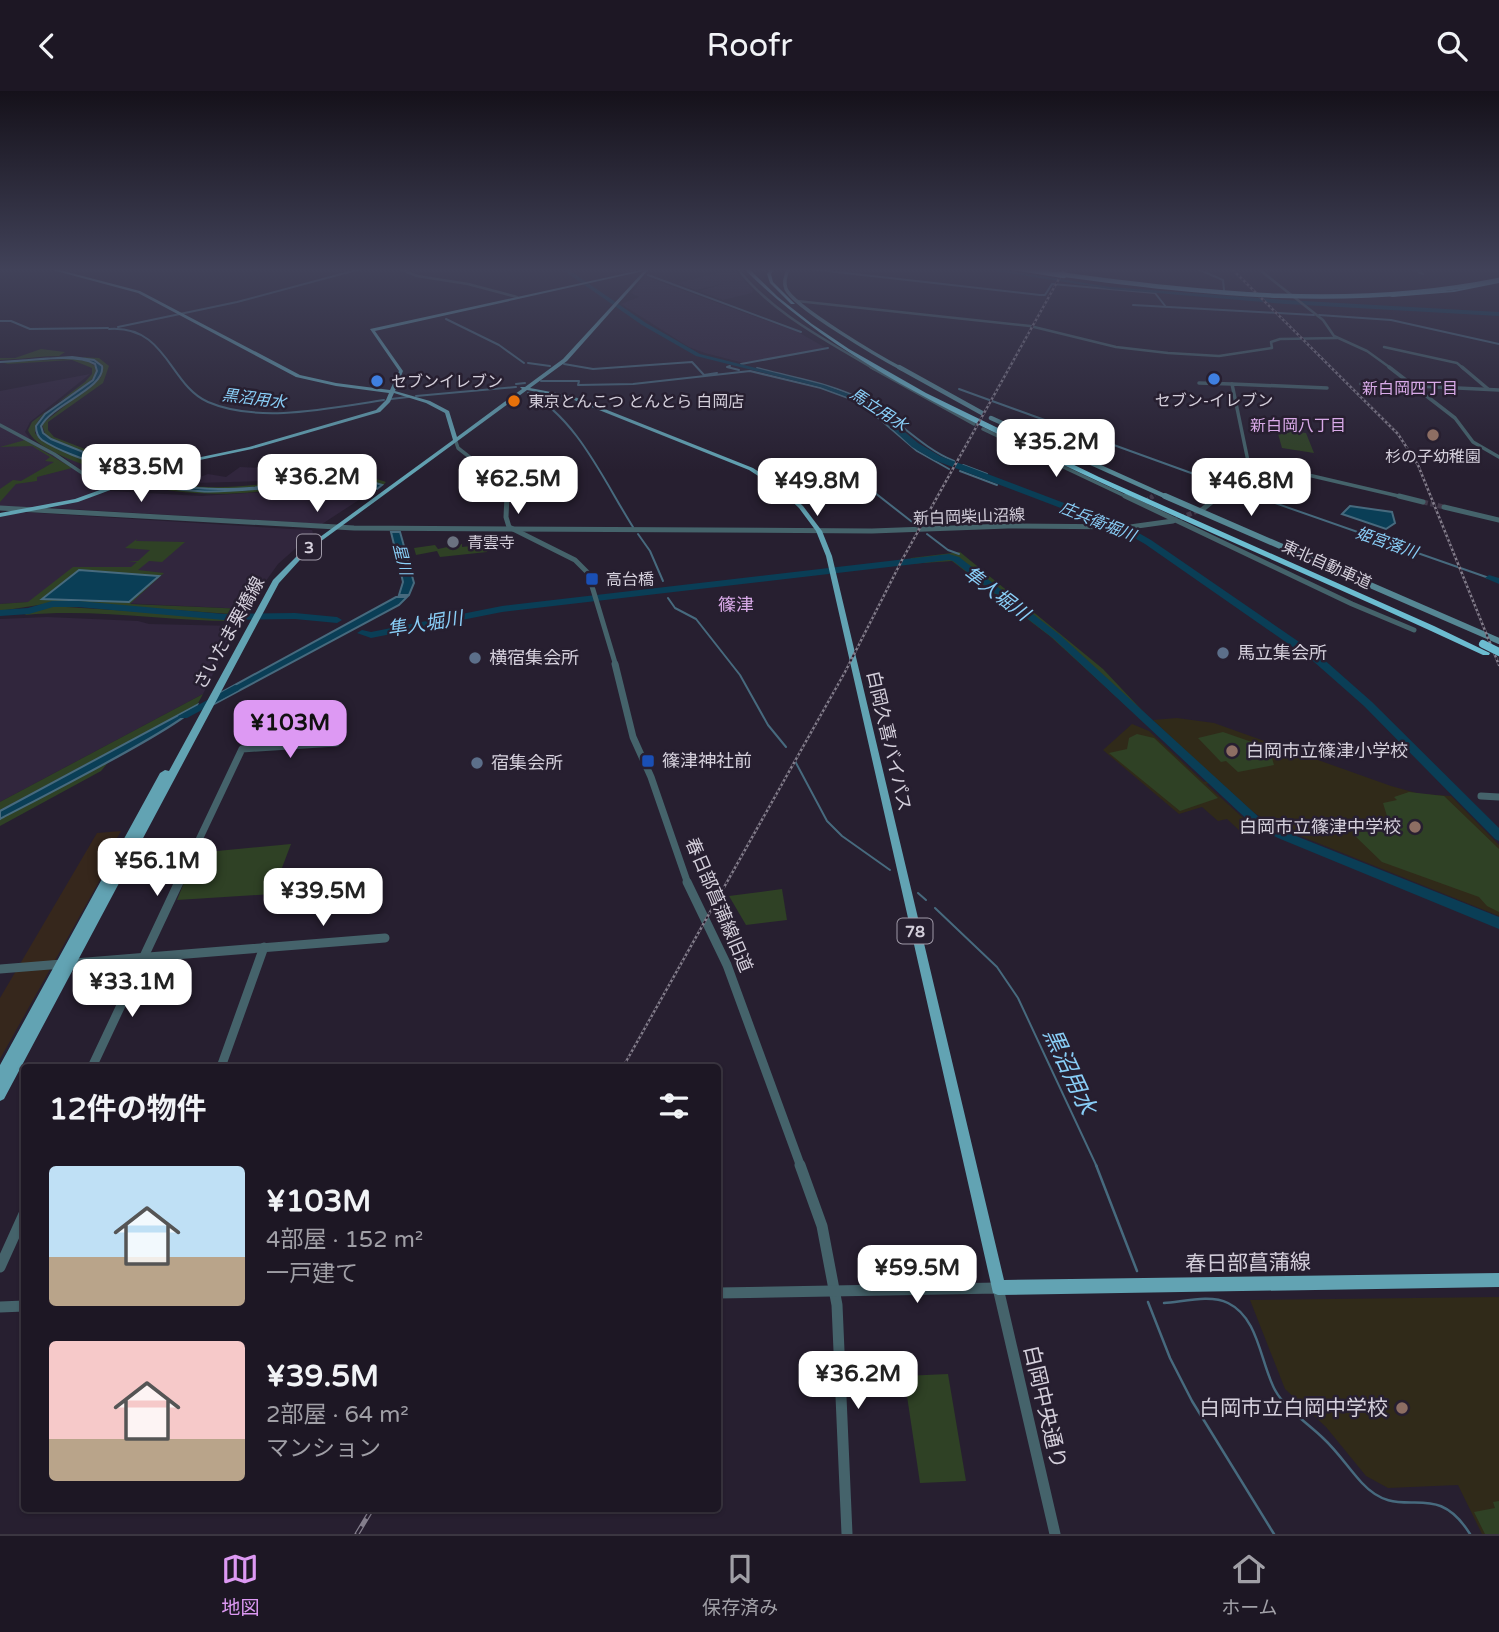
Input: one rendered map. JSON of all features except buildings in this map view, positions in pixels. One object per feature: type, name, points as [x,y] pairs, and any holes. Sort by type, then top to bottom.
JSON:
[{"type":"highway","name":"東北自動車道","points":[[832,335],[876,366],[1009,436],[1484,649],[1499,659]]},
{"type":"highway","name":"東北自動車道","points":[[1484,649],[1499,652]]},
{"type":"main road","points":[[221,335],[298,376],[336,384],[393,390],[447,412],[455,438]]},
{"type":"main road","points":[[0,515],[82,499],[190,460],[250,448],[362,417],[383,408],[400,369],[375,335]]},
{"type":"main road","name":"さいたま栗橋線","points":[[198,719],[208,695],[254,616],[288,568],[329,528],[579,348],[590,335]]},
{"type":"main road","points":[[844,335],[860,347],[982,413]]},
{"type":"main road","name":"白岡久喜バイパス","points":[[524,388],[575,398],[744,466],[789,495],[819,531],[832,570],[998,1288]]},
{"type":"main road","points":[[991,418],[1117,476],[1383,588],[1499,641]]},
{"type":"main road","name":"さいたま栗橋線","points":[[0,1077],[198,719],[218,689],[254,616]]},
{"type":"main road","name":"さいたま栗橋線","points":[[0,1095],[65,963]]},
{"type":"main road","name":"春日部菖蒲線","points":[[998,1288],[1499,1280]]},
{"type":"street","points":[[818,335],[912,394],[974,424]]},
{"type":"street","points":[[1068,335],[1116,347],[1219,356],[1272,348],[1271,342],[1280,339],[1337,338],[1367,351],[1415,385],[1450,413],[1474,442],[1499,457]]},
{"type":"street","points":[[1384,347],[1457,363],[1488,389]]},
{"type":"street","points":[[1199,383],[1327,388]]},
{"type":"street","points":[[1374,383],[1384,393],[1370,392],[1361,384],[1374,383],[1499,390]]},
{"type":"street","points":[[1203,509],[1230,488],[1244,472],[1248,461],[1232,384]]},
{"type":"street","points":[[0,425],[54,454],[106,489]]},
{"type":"street","points":[[983,429],[1352,604],[1414,630]]},
{"type":"street","points":[[455,438],[458,448],[505,485],[508,494],[506,521],[512,529]]},
{"type":"street","points":[[1248,461],[1423,502]]},
{"type":"street","points":[[1444,507],[1499,520]]},
{"type":"street","points":[[0,508],[329,528]]},
{"type":"street","name":"新白岡柴山沼線","points":[[329,528],[899,531],[1008,526],[1112,528],[1173,521]]},
{"type":"street","name":"春日部菖蒲線旧道","points":[[512,529],[581,564],[588,573],[620,676],[633,737],[651,778],[686,881],[727,965],[822,1226],[836,1291],[847,1534]]},
{"type":"street","points":[[93,1064],[242,749],[336,743]]},
{"type":"street","points":[[1481,796],[1499,797]]},
{"type":"street","points":[[0,969],[385,938]]},
{"type":"street","points":[[222,1064],[264,947]]},
{"type":"street","points":[[0,1267],[21,1222]]},
{"type":"street","points":[[721,1293],[998,1288]]},
{"type":"street","name":"白岡中央通り","points":[[998,1288],[1055,1534]]},
{"type":"street","points":[[0,1307],[21,1306]]},
{"type":"shaded area","points":[[671,335],[804,335],[826,348],[744,363],[689,347]]},
{"type":"shaded area","points":[[90,374],[30,422],[25,432],[31,440],[0,423],[0,391]]},
{"type":"shaded area","points":[[0,426],[59,458],[101,489],[82,498],[34,508],[0,506]]},
{"type":"shaded area","points":[[58,453],[128,479],[104,487]]},
{"type":"shaded area","points":[[281,459],[262,481],[196,483],[168,478],[178,474],[197,478],[208,474],[226,477],[240,467],[264,468],[270,466],[265,465],[267,461]]},
{"type":"shaded area","points":[[327,488],[365,496],[322,524],[51,508],[110,491],[201,496]]},
{"type":"shaded area","points":[[22,512],[312,530],[313,533],[278,564],[246,609],[59,600],[0,604],[0,517]]},
{"type":"shaded area","points":[[47,617],[138,621],[149,624],[236,626],[239,629],[230,643],[213,655],[221,658],[203,694],[0,802],[0,619]]},
{"type":"shaded area","points":[[1177,718],[1214,723],[1391,786],[1420,794],[1451,796],[1499,845],[1499,916],[1273,825],[1253,812],[1218,780],[1206,784],[1253,827],[1240,831],[1227,819],[1218,821],[1202,807],[1179,814],[1103,750],[1132,724],[1149,731],[1204,782],[1215,779],[1153,720]]},
{"type":"shaded area","points":[[121,831],[105,859],[111,860],[0,1059],[0,998],[97,833]]},
{"type":"shaded area","name":"白岡市立白岡中学校","points":[[1499,1297],[1499,1534],[1482,1534],[1458,1485],[1388,1488],[1366,1476],[1326,1427],[1285,1389],[1250,1300]]},
{"type":"green space","points":[[41,349],[65,352],[59,356],[0,360]]},
{"type":"green space","points":[[83,357],[99,358],[109,366],[103,383],[48,422],[48,430],[54,437],[147,473],[142,475],[46,437],[42,424],[101,377],[103,366]]},
{"type":"green space","points":[[73,359],[88,361],[96,367],[96,374],[89,382],[54,405],[85,382],[92,374],[92,368],[72,360],[8,364],[0,362]]},
{"type":"green space","points":[[49,409],[37,423],[35,433],[40,439],[134,477],[128,479],[72,460],[57,454],[34,438],[28,430],[32,422]]},
{"type":"green space","points":[[1277,430],[1306,433],[1314,453],[1282,448]]},
{"type":"green space","points":[[25,440],[72,468],[37,477],[37,481],[16,484],[0,502],[0,489],[13,480],[21,481],[54,462],[45,461],[50,457],[32,446],[0,447]]},
{"type":"green space","points":[[152,475],[191,486],[212,487],[343,477],[386,482],[383,485],[349,478],[220,489],[169,484],[145,477]]},
{"type":"green space","points":[[138,479],[190,490],[243,491],[350,482],[377,489],[374,492],[361,485],[337,484],[208,494],[156,488],[130,481]]},
{"type":"green space","points":[[137,539],[136,541],[185,542],[162,562],[149,561],[138,570],[164,573],[130,604],[246,609],[245,615],[58,602],[0,611],[0,604],[28,602],[73,567],[131,567],[137,562],[127,561],[138,561],[150,550],[125,548]]},
{"type":"green space","points":[[462,544],[462,547],[489,544],[487,552],[440,557],[437,551],[416,555],[414,548],[435,545],[438,549]]},
{"type":"green space","points":[[960,552],[1103,669],[1154,723],[1146,724],[1051,637],[952,561],[908,564],[911,558]]},
{"type":"green space","points":[[50,606],[243,618],[241,621],[214,621],[79,613],[25,615],[29,611]]},
{"type":"green space","points":[[203,694],[197,705],[0,810],[0,802]]},
{"type":"green space","points":[[1223,732],[1269,748],[1274,765],[1238,772],[1226,761],[1221,762],[1198,738]]},
{"type":"green space","points":[[1137,734],[1154,738],[1218,798],[1180,811],[1109,753],[1127,749],[1129,738]]},
{"type":"green space","points":[[111,759],[101,771],[0,826],[0,818]]},
{"type":"green space","points":[[1409,792],[1444,796],[1499,849],[1499,912],[1487,906],[1479,897],[1382,862],[1353,834],[1395,823],[1387,816],[1383,803],[1397,800],[1394,797]]},
{"type":"green space","points":[[291,844],[272,894],[177,900],[196,853]]},
{"type":"green space","points":[[782,889],[787,920],[746,925],[729,896]]},
{"type":"green space","points":[[948,1374],[966,1481],[920,1483],[904,1376]]},
{"type":"green space","points":[[1499,1501],[1499,1534],[1485,1534],[1474,1512],[1495,1508],[1493,1502]]},
{"type":"water","points":[[52,358],[94,360],[102,366],[96,382],[47,418],[41,426],[43,433],[51,439],[141,475],[134,477],[87,460],[52,446],[39,437],[36,426],[45,414],[93,380],[97,371],[95,364],[86,360]]},
{"type":"water","points":[[144,476],[192,488],[218,489],[345,479],[366,480],[382,485],[377,489],[360,483],[341,481],[240,490],[198,491],[137,479]]},
{"type":"water","points":[[1350,506],[1392,512],[1395,523],[1386,529],[1342,514]]},
{"type":"water","points":[[391,532],[400,532],[414,583],[409,595],[399,595],[403,582]]},
{"type":"water","points":[[79,570],[159,576],[129,602],[42,599]]},
{"type":"water","points":[[396,597],[407,597],[399,605],[216,703],[222,692]]},
{"type":"water","points":[[197,705],[139,745],[0,819],[0,811]]},
{"type":"waterway","name":"黒沼用水","points":[[141,335],[156,346],[195,394],[228,409],[295,412],[384,400]]},
{"type":"waterway","points":[[479,335],[499,345],[524,363]]},
{"type":"waterway","name":"庄兵衛堀川","points":[[664,335],[698,355],[822,386],[852,397],[875,410],[915,445],[937,458],[1127,530],[1148,542],[1317,659],[1368,704],[1499,836]]},
{"type":"waterway","points":[[1460,335],[1499,344]]},
{"type":"waterway","points":[[741,364],[828,348]]},
{"type":"waterway","points":[[564,364],[593,369],[692,362],[704,375],[717,373]]},
{"type":"waterway","points":[[528,363],[550,366]]},
{"type":"waterway","points":[[730,366],[727,367],[739,370]]},
{"type":"waterway","name":"庄兵衛堀川","points":[[757,368],[826,385],[865,401],[930,448],[954,461]]},
{"type":"waterway","name":"馬立用水","points":[[541,381],[579,381],[578,385],[633,384],[750,371],[821,388],[851,399],[869,410],[917,451],[949,469]]},
{"type":"waterway","name":"馬立用水","points":[[516,384],[525,383]]},
{"type":"waterway","name":"黒沼用水","points":[[416,396],[516,387]]},
{"type":"waterway","name":"姫宮落川","points":[[959,389],[1227,486]]},
{"type":"waterway","name":"黒沼用水","points":[[528,393],[561,417],[575,434],[633,527]]},
{"type":"waterway","name":"黒沼用水","points":[[391,399],[408,397]]},
{"type":"waterway","name":"庄兵衛堀川","points":[[963,465],[987,474]]},
{"type":"waterway","points":[[794,476],[847,471],[916,525]]},
{"type":"waterway","name":"馬立用水","points":[[960,471],[997,485]]},
{"type":"waterway","name":"姫宮落川","points":[[1232,488],[1489,578]]},
{"type":"waterway","name":"黒沼用水","points":[[638,534],[650,551],[663,581]]},
{"type":"waterway","points":[[927,534],[948,550],[959,554]]},
{"type":"waterway","name":"隼人堀川","points":[[362,633],[371,635],[502,609],[949,557],[956,559],[1057,637],[1258,823],[1499,923]]},
{"type":"waterway","name":"姫宮落川","points":[[1489,578],[1499,581]]},
{"type":"waterway","name":"黒沼用水","points":[[668,598],[675,608],[696,619],[740,675],[768,725],[786,747]]},
{"type":"waterway","name":"隼人堀川","points":[[0,613],[29,611],[52,604],[78,604],[224,617],[295,616],[337,620]]},
{"type":"waterway","name":"星川","points":[[183,716],[235,688]]},
{"type":"waterway","name":"黒沼用水","points":[[795,761],[827,821],[842,836],[890,870]]},
{"type":"waterway","name":"黒沼用水","points":[[918,893],[926,900]]},
{"type":"waterway","name":"黒沼用水","points":[[935,908],[997,967],[1018,998],[1097,1167]]},
{"type":"waterway","name":"黒沼用水","points":[[1096,1165],[1137,1271]]},
{"type":"waterway","points":[[1164,1303],[1213,1299],[1228,1303],[1238,1310],[1253,1330],[1270,1379],[1280,1397],[1329,1444],[1362,1483],[1377,1495],[1391,1501],[1430,1503],[1443,1507],[1456,1517],[1470,1534]]},
{"type":"waterway","name":"黒沼用水","points":[[1148,1302],[1170,1358],[1192,1401],[1274,1534]]},
{"type":"tunnel","points":[[1145,502],[1152,497]]},
{"type":"tunnel","points":[[1423,502],[1444,507]]},
{"type":"tunnel","points":[[1173,521],[1202,509]]},
{"type":"railway","points":[[625,1064],[845,672],[902,560],[1027,335]]},
{"type":"railway","points":[[1299,335],[1398,434],[1418,465],[1499,665]]},
{"type":"railway","points":[[357,1534],[370,1512]]},
{"type":"place","name":"セブン-イレブン","points":[[1214,379]]},
{"type":"place","name":"セブンイレブン","points":[[377,381]]},
{"type":"place","name":"東京とんこつ とんとら 白岡店","points":[[514,401]]},
{"type":"place","name":"杉の子幼稚園","points":[[1433,435]]},
{"type":"place","name":"青雲寺","points":[[453,542]]},
{"type":"place","name":"高台橋","points":[[592,579]]},
{"type":"place","name":"馬立集会所","points":[[1223,653]]},
{"type":"place","name":"横宿集会所","points":[[475,658]]},
{"type":"place","name":"白岡市立篠津小学校","points":[[1232,751]]},
{"type":"place","name":"篠津神社前","points":[[648,761]]},
{"type":"place","name":"宿集会所","points":[[477,763]]},
{"type":"place","name":"白岡市立篠津中学校","points":[[1415,827]]},
{"type":"place","name":"白岡市立白岡中学校","points":[[1402,1408]]},
{"type":"district","name":"新白岡四丁目","points":[[1410,388]]},
{"type":"district","name":"新白岡八丁目","points":[[1298,425]]},
{"type":"district","name":"篠津","points":[[736,605]]}]
